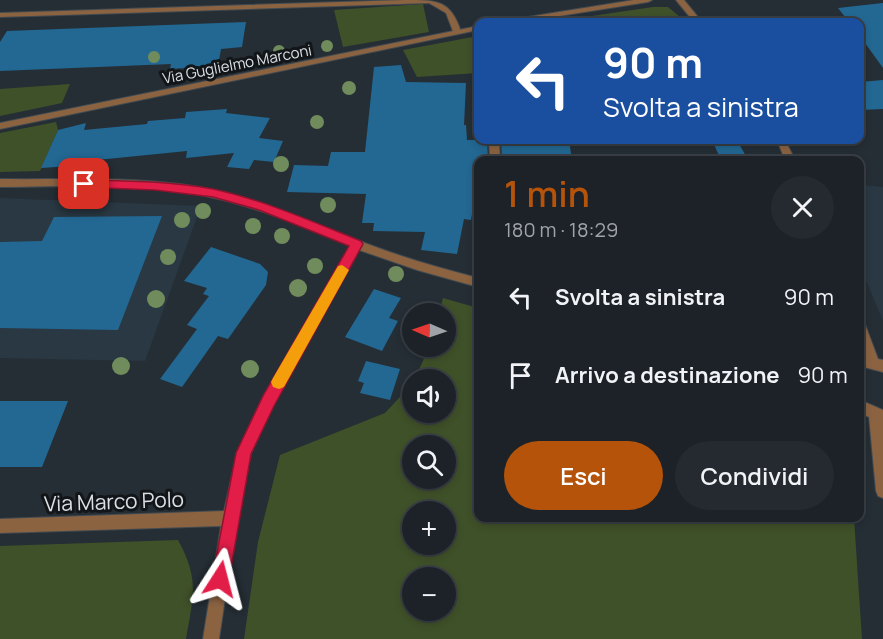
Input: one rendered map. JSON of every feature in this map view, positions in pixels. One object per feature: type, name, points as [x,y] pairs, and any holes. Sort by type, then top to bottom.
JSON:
[{"type":"street","points":[[534,18],[648,0]]},
{"type":"street","points":[[680,0],[695,18]]},
{"type":"street","points":[[0,15],[293,8],[430,1],[445,6],[451,12],[457,32]]},
{"type":"street","name":"Via Guglielmo Marconi","points":[[0,126],[474,29]]},
{"type":"street","points":[[0,183],[126,184],[194,190],[262,207],[439,273],[474,281]]},
{"type":"street","points":[[211,639],[230,518],[244,453],[268,401],[357,244]]},
{"type":"street","points":[[864,339],[872,363]]},
{"type":"street","points":[[864,408],[879,415],[883,491]]},
{"type":"street","name":"Via Marco Polo","points":[[0,526],[230,518]]},
{"type":"shaded area","points":[[864,185],[883,187],[883,321],[864,276]]},
{"type":"shaded area","points":[[0,198],[201,206],[145,361],[0,358]]},
{"type":"green space","points":[[423,4],[429,32],[343,47],[334,10]]},
{"type":"green space","points":[[653,7],[668,7],[681,18],[578,18]]},
{"type":"green space","points":[[474,37],[474,73],[417,77],[403,50]]},
{"type":"green space","points":[[70,84],[62,103],[0,116],[0,89]]},
{"type":"green space","points":[[56,122],[58,130],[40,171],[0,172],[0,133]]},
{"type":"green space","points":[[443,298],[474,307],[474,522],[854,522],[862,639],[244,639],[258,542],[280,455],[385,413],[402,395],[402,423],[456,423],[456,369],[419,369],[425,357],[456,357],[456,303],[442,303]]},
{"type":"green space","points":[[178,540],[190,566],[193,589],[186,639],[0,639],[0,546]]},
{"type":"building","points":[[883,3],[883,68],[864,42],[864,18],[846,18],[838,8]]},
{"type":"building","points":[[246,22],[242,47],[221,49],[218,66],[170,69],[171,64],[0,71],[0,42],[7,31]]},
{"type":"building","points":[[401,65],[406,82],[466,83],[464,125],[466,125],[467,140],[474,140],[474,144],[487,144],[488,156],[474,156],[474,203],[471,220],[464,219],[457,254],[421,250],[425,232],[373,231],[374,223],[362,223],[366,194],[287,192],[294,165],[328,166],[331,152],[365,152],[374,67]]},
{"type":"building","points":[[883,80],[883,109],[864,110],[864,82]]},
{"type":"building","points":[[227,109],[226,113],[270,118],[259,138],[283,141],[274,162],[254,160],[249,169],[227,167],[234,153],[186,158],[187,151],[87,161],[86,165],[41,168],[58,130],[86,123],[84,130],[147,124],[148,121],[185,118],[186,112]]},
{"type":"building","points":[[501,144],[570,144],[571,156],[502,156]]},
{"type":"building","points":[[714,144],[739,144],[746,156],[719,156]]},
{"type":"building","points":[[162,216],[118,330],[0,328],[0,242],[42,241],[54,217]]},
{"type":"building","points":[[211,247],[260,264],[268,272],[266,285],[228,339],[218,336],[182,387],[160,379],[197,329],[187,325],[209,296],[203,294],[207,288],[184,281]]},
{"type":"building","points":[[374,289],[401,298],[389,318],[398,321],[382,351],[345,337]]},
{"type":"building","points":[[366,361],[400,369],[390,400],[360,393],[364,383],[358,381]]},
{"type":"building","points":[[0,401],[68,401],[42,467],[0,467]]},
{"type":"slow traffic","points":[[279,382],[342,270]]},
{"type":"route","points":[[84,184],[155,186],[213,193],[262,207],[357,244],[268,401],[244,453],[220,579]]}]
